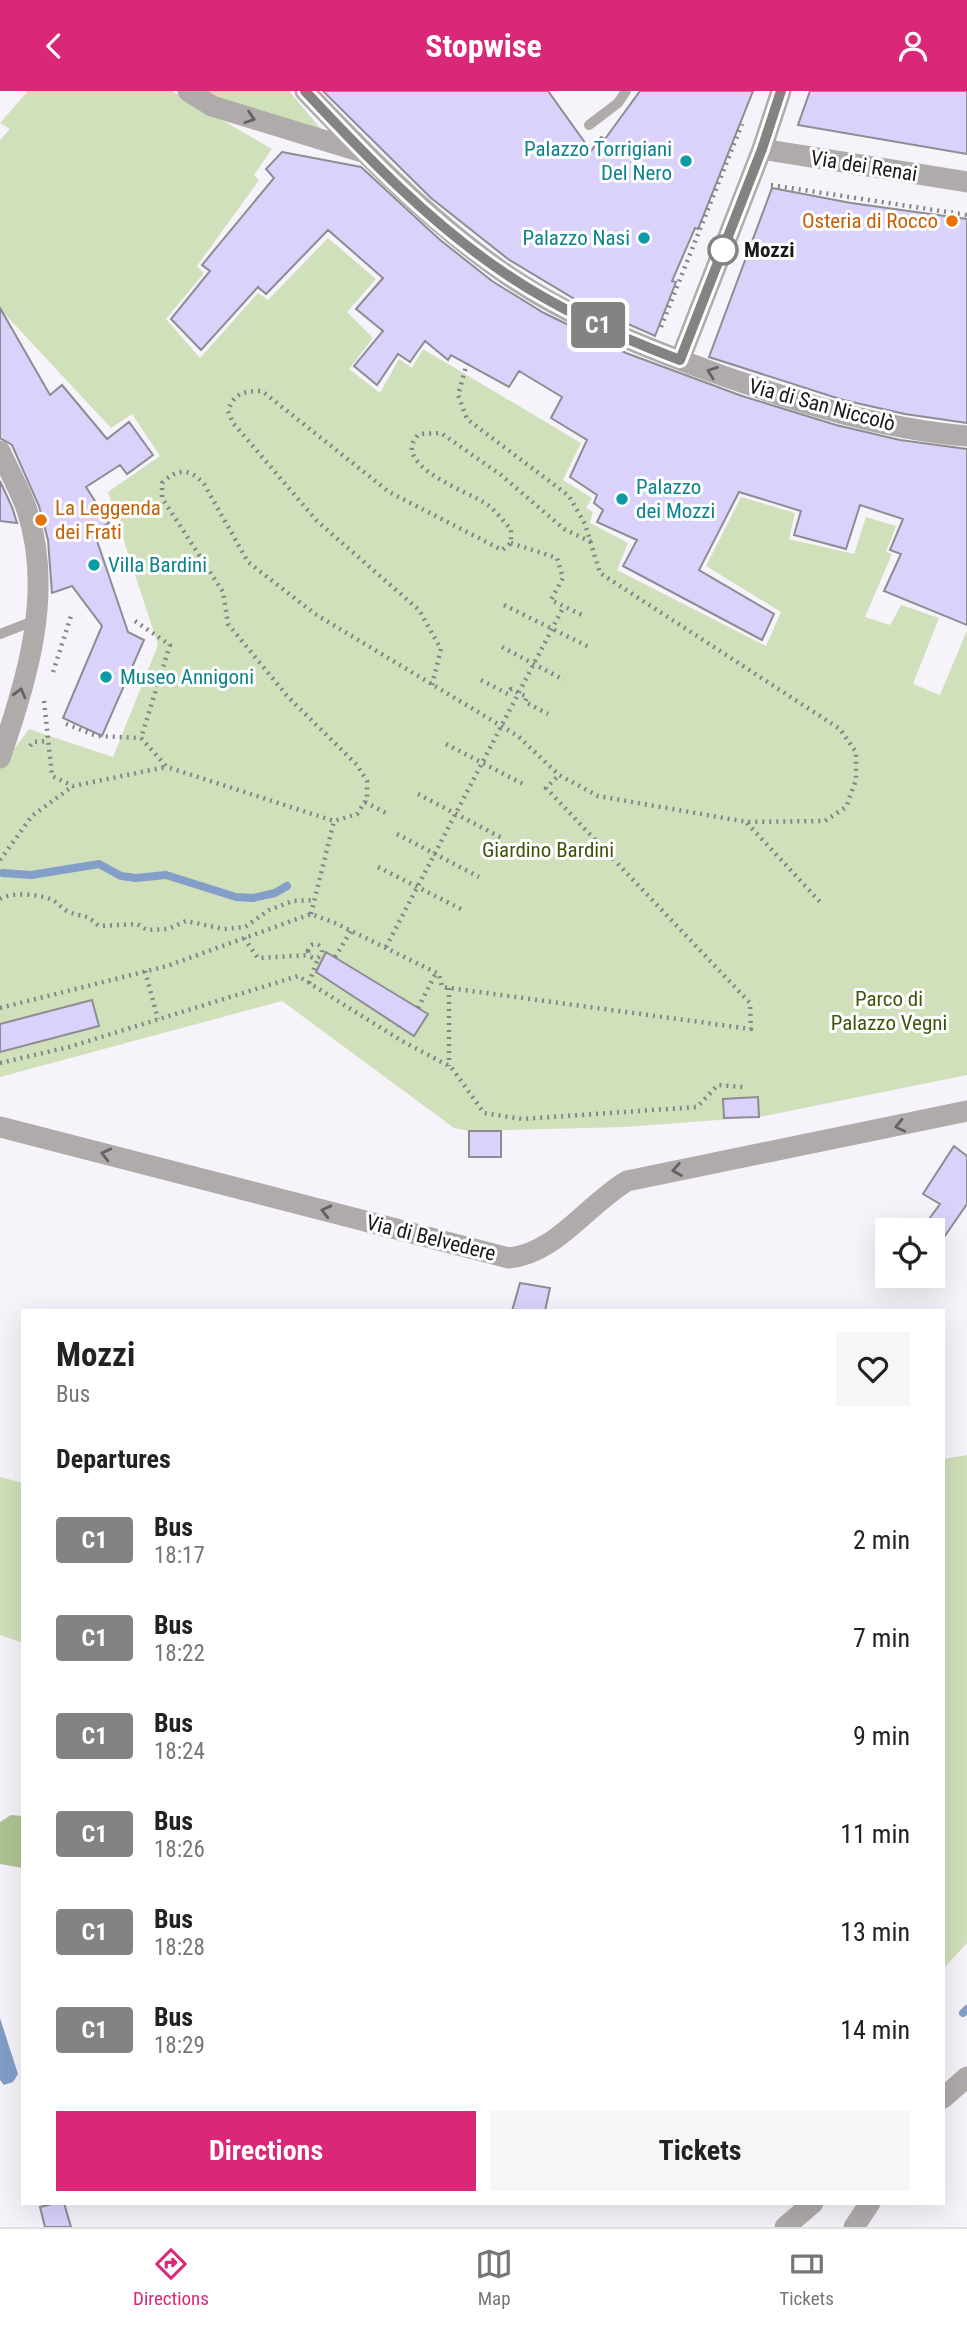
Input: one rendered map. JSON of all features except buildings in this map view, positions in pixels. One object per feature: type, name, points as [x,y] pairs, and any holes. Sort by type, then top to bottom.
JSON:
[{"type":"street","points":[[188,91],[212,106],[362,152]]},
{"type":"street","name":"Via di San Niccolò","points":[[305,91],[362,152],[463,243],[503,272],[559,306],[680,360],[820,408],[869,421],[967,436]]},
{"type":"street","points":[[680,360],[762,149],[781,91]]},
{"type":"street","name":"Via dei Renai","points":[[762,149],[967,182]]},
{"type":"street","points":[[0,451],[27,511],[39,585],[36,620],[23,686],[0,758]]},
{"type":"street","name":"Via di Belvedere","points":[[0,1127],[509,1258],[528,1255],[547,1247],[582,1214],[627,1181],[967,1111]]},
{"type":"street","points":[[945,2096],[967,2077]]},
{"type":"street","points":[[785,2227],[811,2205]]},
{"type":"street","points":[[854,2227],[869,2205]]},
{"type":"lane","points":[[589,125],[618,103],[626,91]]},
{"type":"lane","points":[[0,635],[36,620]]},
{"type":"path","points":[[658,334],[746,115]]},
{"type":"path","points":[[770,184],[967,215]]},
{"type":"path","points":[[0,860],[32,816],[73,786],[167,767],[334,821],[357,814],[365,802],[367,781],[357,765],[288,697],[228,624],[223,592],[162,498],[162,483],[172,473],[184,470],[195,474],[248,562],[315,614],[518,736],[559,775],[598,796],[747,823],[825,821],[846,807],[856,779],[856,752],[840,729],[600,573],[585,524],[569,496],[467,419],[458,394],[467,363]]},
{"type":"path","points":[[432,685],[441,649],[419,610],[317,521],[233,423],[228,411],[232,399],[240,393],[262,391],[389,492],[502,549],[511,543]]},
{"type":"path","points":[[511,543],[510,529],[489,506],[417,465],[411,450],[413,441],[419,434],[441,433],[501,475],[564,529],[590,542]]},
{"type":"path","points":[[511,543],[557,558],[563,578],[551,600],[584,616]]},
{"type":"path","points":[[505,604],[590,648]]},
{"type":"path","points":[[386,947],[565,606]]},
{"type":"path","points":[[52,676],[71,616]]},
{"type":"path","points":[[135,621],[170,645],[141,738]]},
{"type":"path","points":[[502,647],[564,680]]},
{"type":"path","points":[[481,680],[508,694],[511,689],[527,697],[525,702],[548,714]]},
{"type":"path","points":[[48,688],[44,700],[52,776],[73,786]]},
{"type":"path","points":[[66,724],[97,736],[141,738],[167,767]]},
{"type":"path","points":[[446,744],[525,785]]},
{"type":"path","points":[[0,1008],[145,971],[311,914],[386,947],[436,973],[442,987],[751,1029],[750,1003],[546,788],[559,775]]},
{"type":"path","points":[[418,794],[502,838]]},
{"type":"path","points":[[365,802],[388,814]]},
{"type":"path","points":[[311,914],[334,821]]},
{"type":"path","points":[[747,823],[822,904]]},
{"type":"path","points":[[397,834],[479,877]]},
{"type":"path","points":[[378,867],[461,909]]},
{"type":"path","points":[[0,899],[4,896],[26,895],[52,899],[69,912],[85,914],[99,926],[137,923],[147,930],[168,929],[186,921],[225,929],[245,927],[269,910],[293,901],[314,901]]},
{"type":"path","points":[[335,957],[351,931]]},
{"type":"path","points":[[244,938],[258,958],[321,955]]},
{"type":"path","points":[[309,983],[322,949],[315,944],[309,950],[310,955]]},
{"type":"path","points":[[145,971],[158,1019]]},
{"type":"path","points":[[418,1008],[436,973]]},
{"type":"path","points":[[0,1063],[69,1047],[298,976],[402,1041],[449,1066],[484,1113],[522,1119],[697,1107],[718,1085],[743,1087]]},
{"type":"path","points":[[449,988],[449,1066]]},
{"type":"green space","name":"Giardino Bardini","points":[[28,91],[172,91],[272,149],[254,175],[259,180],[197,266],[204,273],[166,319],[200,358],[258,293],[268,300],[328,238],[376,279],[347,312],[373,338],[349,369],[380,393],[399,359],[412,368],[423,349],[581,443],[563,480],[592,498],[586,508],[593,512],[590,523],[628,543],[617,570],[766,646],[781,612],[706,566],[741,497],[795,513],[789,539],[854,554],[866,517],[896,526],[886,552],[892,554],[865,617],[890,625],[901,605],[939,618],[913,684],[940,695],[967,630],[967,1075],[759,1117],[625,1127],[469,1131],[454,1128],[282,1001],[0,1077],[0,768],[29,729],[113,757],[158,645],[108,492],[160,456],[132,414],[111,428],[0,309],[0,140],[10,129],[0,123]]},
{"type":"green space","points":[[203,91],[289,91],[322,130],[233,105]]},
{"type":"green space","points":[[967,1455],[967,1943],[945,1967],[945,1459]]},
{"type":"green space","points":[[0,1477],[21,1482],[21,1642],[0,1635]]},
{"type":"green space","points":[[11,1815],[21,1816],[21,1868],[0,1864],[0,1822]]},
{"type":"water","points":[[0,2018],[18,2074],[13,2082],[4,2085],[0,2080]]},
{"type":"waterway","points":[[3,873],[31,875],[99,864],[121,876],[136,878],[166,875],[236,897],[253,898],[275,893],[287,886]]},
{"type":"waterway","points":[[963,2013],[967,2009]]},
{"type":"bus line","name":"C1","points":[[305,91],[386,174],[463,243],[503,272],[559,306],[680,360],[762,149],[781,91]]},
{"type":"place","name":"Palazzo Torrigiani Del Nero","points":[[686,161]]},
{"type":"place","name":"Osteria di Rocco","points":[[952,221]]},
{"type":"place","name":"Palazzo Nasi","points":[[644,238]]},
{"type":"place","name":"Mozzi","points":[[723,250]]},
{"type":"place","name":"Palazzo dei Mozzi","points":[[622,499]]},
{"type":"place","name":"La Leggenda dei Frati","points":[[41,520]]},
{"type":"place","name":"Villa Bardini","points":[[94,565]]},
{"type":"place","name":"Museo Annigoni","points":[[106,677]]},
{"type":"park label","name":"Parco di Palazzo Vegni","points":[[889,1011]]}]
